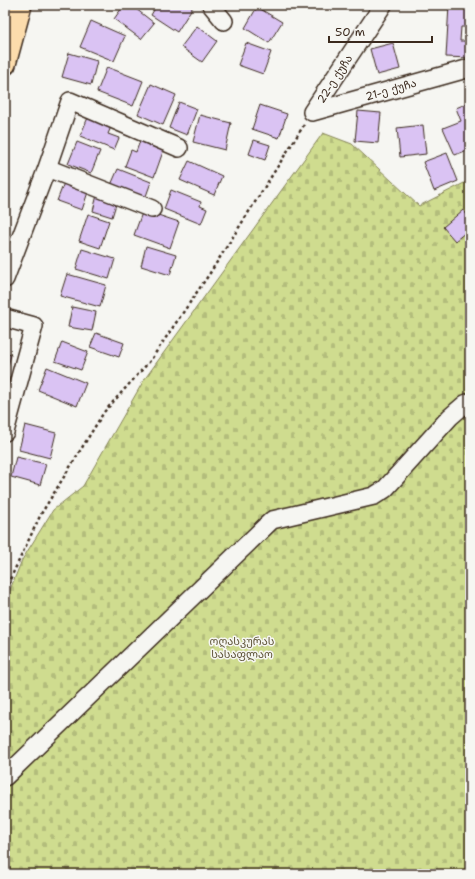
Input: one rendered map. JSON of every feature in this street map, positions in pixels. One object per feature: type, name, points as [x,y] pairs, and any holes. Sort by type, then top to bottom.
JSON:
[{"type":"main road","points":[[5,64],[21,5]]},
{"type":"street","points":[[211,5],[224,21]]},
{"type":"street","name":"22-ე ქუჩა","points":[[312,112],[383,5]]},
{"type":"street","name":"21-ე ქუჩა","points":[[312,112],[470,68]]},
{"type":"street","points":[[5,279],[47,168],[70,101],[179,148]]},
{"type":"street","points":[[47,168],[152,209]]},
{"type":"street","points":[[5,318],[34,326],[5,432]]},
{"type":"street","points":[[5,778],[272,520],[374,496],[385,489],[450,417],[465,404],[470,402]]},
{"type":"path","points":[[5,590],[40,514],[104,412],[150,361],[210,273],[312,112]]},
{"type":"green space","name":"ოღასკურას სასაფლაო","points":[[323,133],[352,144],[419,206],[470,180],[470,874],[5,874],[5,602],[22,560],[53,510],[83,486],[144,380]]},
{"type":"building","points":[[124,5],[131,5],[154,23],[141,39],[114,19]]},
{"type":"building","points":[[157,5],[194,5],[177,32],[151,15]]},
{"type":"building","points":[[449,5],[470,5],[470,27],[461,27],[460,41],[470,41],[470,58],[446,57]]},
{"type":"building","points":[[257,7],[282,22],[269,43],[245,28]]},
{"type":"building","points":[[91,21],[125,36],[114,61],[80,47]]},
{"type":"building","points":[[197,26],[217,41],[202,62],[181,47]]},
{"type":"building","points":[[246,43],[271,52],[263,74],[238,65]]},
{"type":"building","points":[[393,43],[400,69],[377,75],[370,49]]},
{"type":"building","points":[[69,53],[97,61],[91,85],[62,77]]},
{"type":"building","points":[[107,67],[143,81],[133,106],[97,92]]},
{"type":"building","points":[[151,84],[176,95],[163,125],[138,114]]},
{"type":"building","points":[[179,102],[197,109],[187,135],[169,128]]},
{"type":"building","points":[[468,103],[470,109],[470,149],[455,155],[443,128],[461,121],[456,108]]},
{"type":"building","points":[[260,105],[287,114],[279,138],[252,129]]},
{"type":"building","points":[[358,111],[381,113],[378,143],[355,141]]},
{"type":"building","points":[[90,113],[113,122],[108,134],[119,138],[114,150],[80,136]]},
{"type":"building","points":[[200,115],[231,123],[225,150],[193,142]]},
{"type":"building","points":[[423,125],[426,154],[400,157],[397,128]]},
{"type":"building","points":[[141,138],[165,146],[154,177],[125,166],[131,150],[136,152]]},
{"type":"building","points":[[254,140],[270,145],[265,160],[249,154]]},
{"type":"building","points":[[77,142],[100,151],[91,173],[68,164]]},
{"type":"building","points":[[447,153],[458,181],[434,191],[423,162]]},
{"type":"building","points":[[189,161],[222,176],[214,195],[180,180]]},
{"type":"building","points":[[118,169],[151,182],[145,199],[111,185]]},
{"type":"building","points":[[65,180],[89,189],[82,210],[57,201]]},
{"type":"building","points":[[171,190],[201,202],[200,206],[207,209],[201,224],[164,209]]},
{"type":"building","points":[[97,195],[117,201],[112,217],[93,211]]},
{"type":"building","points":[[143,210],[179,222],[170,248],[134,235]]},
{"type":"building","points":[[463,210],[470,218],[470,236],[466,232],[455,241],[443,227]]},
{"type":"building","points":[[88,214],[109,221],[100,248],[79,241]]},
{"type":"building","points":[[146,246],[176,255],[170,275],[141,266]]},
{"type":"building","points":[[82,249],[115,259],[109,279],[76,269]]},
{"type":"building","points":[[67,274],[106,285],[100,307],[60,296]]},
{"type":"building","points":[[72,307],[96,312],[92,331],[68,327]]},
{"type":"building","points":[[96,333],[124,343],[119,357],[90,347]]},
{"type":"building","points":[[62,342],[88,352],[81,370],[55,361]]},
{"type":"building","points":[[5,353],[11,355],[5,376]]},
{"type":"building","points":[[47,367],[86,383],[77,406],[38,390]]},
{"type":"building","points":[[25,425],[56,433],[50,458],[19,450]]},
{"type":"building","points":[[16,457],[46,464],[40,485],[11,477]]}]
